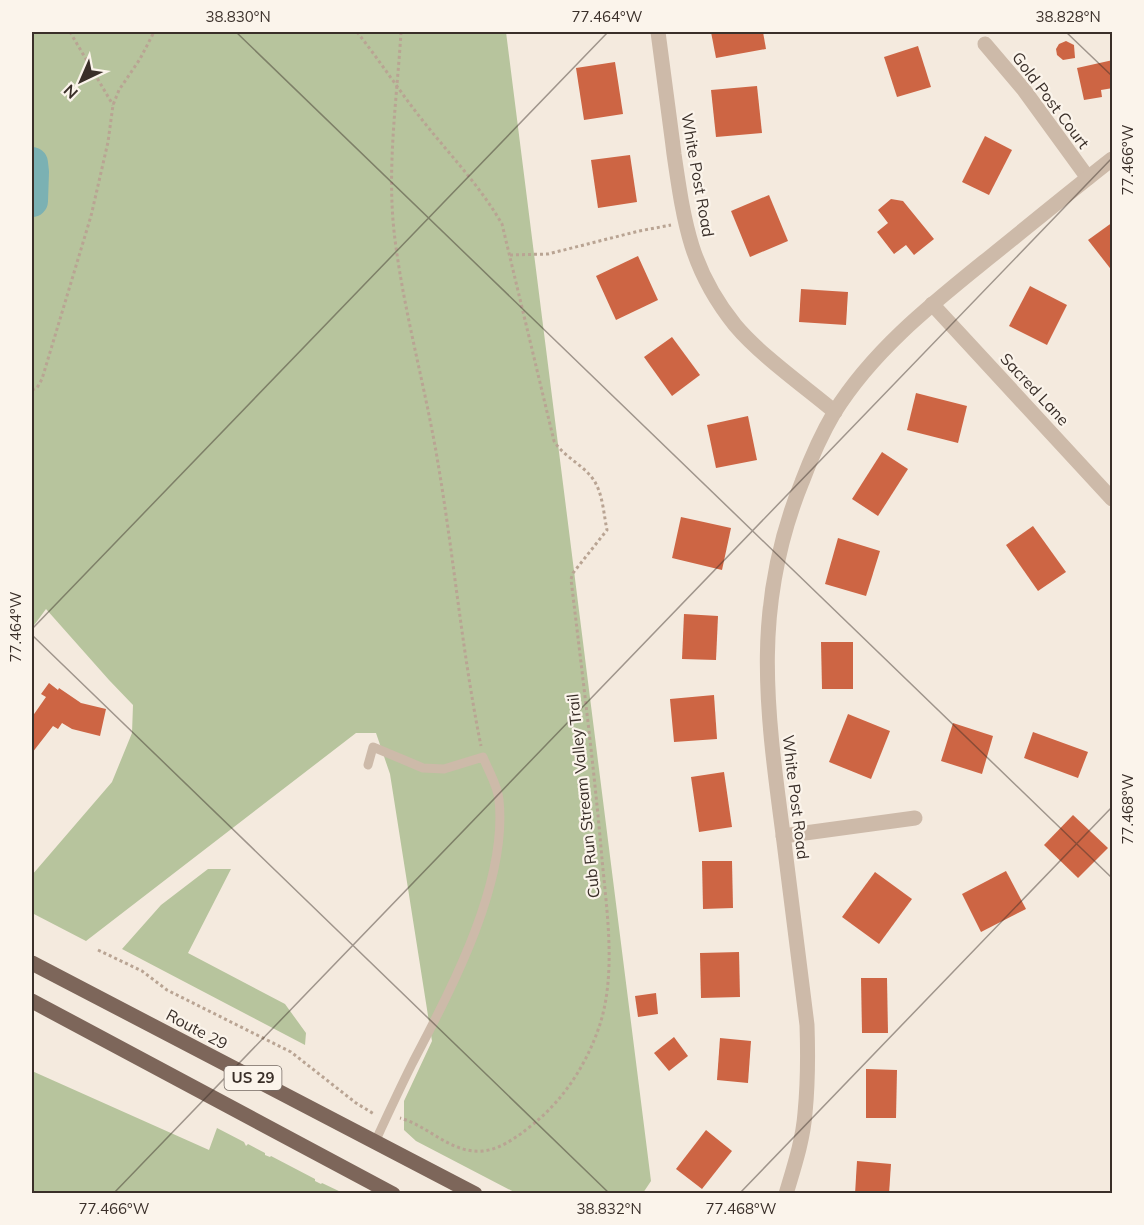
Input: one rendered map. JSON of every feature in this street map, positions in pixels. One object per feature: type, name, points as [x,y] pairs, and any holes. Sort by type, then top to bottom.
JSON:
[{"type":"main road","name":"Route 29","points":[[32,963],[475,1194]]},
{"type":"main road","name":"US 29","points":[[32,1001],[393,1194]]},
{"type":"street","name":"White Post Road","points":[[658,32],[684,222],[702,273],[721,306],[751,342],[835,412]]},
{"type":"street","name":"Gold Post Court","points":[[985,44],[1024,90],[1088,178]]},
{"type":"street","name":"White Post Road","points":[[786,1194],[798,1154],[805,1114],[808,1071],[807,1025],[767,704],[766,651],[778,553],[791,509],[815,449],[835,412],[899,334],[932,304],[1113,159]]},
{"type":"street","name":"Sacred Lane","points":[[932,304],[1113,498]]},
{"type":"street","points":[[783,836],[915,818]]},
{"type":"lane","points":[[368,765],[373,747],[423,768],[444,769],[483,757],[499,798],[499,847],[493,880],[468,947],[375,1142]]},
{"type":"path","points":[[70,32],[113,105]]},
{"type":"path","points":[[32,390],[37,388],[42,379],[85,237],[108,142],[113,105],[119,90],[140,59],[154,32]]},
{"type":"path","name":"Cub Run Stream Valley Trail","points":[[98,950],[142,971],[167,990],[291,1052],[376,1116],[388,1114],[405,1119],[451,1144],[471,1151],[486,1150],[502,1144],[530,1127],[548,1111],[580,1070],[599,1029],[607,983],[609,938],[596,785],[571,579],[573,573],[606,530],[597,485],[590,476],[559,450],[554,441],[502,224],[489,202],[398,88],[357,32]]},
{"type":"path","points":[[401,32],[392,175],[394,231],[435,444],[467,667],[483,757]]},
{"type":"path","points":[[509,255],[548,254],[684,222]]},
{"type":"green space","points":[[32,32],[506,32],[651,1181],[643,1193],[516,1193],[416,1141],[404,1130],[404,1101],[432,1041],[390,774],[376,733],[356,733],[86,941],[32,913],[32,875],[112,782],[132,733],[133,705],[46,609],[32,628]]},
{"type":"green space","points":[[208,869],[231,869],[188,953],[285,1004],[306,1033],[305,1045],[122,949],[161,905]]},
{"type":"green space","points":[[32,1071],[209,1150],[217,1128],[244,1142],[246,1146],[248,1144],[315,1181],[343,1193],[32,1193]]},
{"type":"building","points":[[711,32],[763,32],[766,49],[716,58]]},
{"type":"building","points":[[1066,41],[1074,45],[1075,58],[1063,60],[1057,55],[1056,49],[1059,44]]},
{"type":"building","points":[[918,46],[931,87],[897,97],[884,57]]},
{"type":"building","points":[[1113,60],[1113,88],[1101,90],[1102,97],[1084,100],[1077,68]]},
{"type":"building","points":[[615,62],[623,114],[584,120],[576,68]]},
{"type":"building","points":[[757,86],[762,133],[716,137],[711,90]]},
{"type":"building","points":[[985,136],[1012,150],[989,195],[962,182]]},
{"type":"building","points":[[630,155],[637,202],[598,208],[591,160]]},
{"type":"building","points":[[769,195],[788,241],[750,257],[731,211]]},
{"type":"building","points":[[891,199],[903,201],[934,239],[914,255],[906,245],[894,254],[877,232],[888,223],[878,210]]},
{"type":"building","points":[[1113,222],[1113,272],[1088,240]]},
{"type":"building","points":[[638,256],[658,300],[616,320],[596,276]]},
{"type":"building","points":[[1030,286],[1067,305],[1047,345],[1009,326]]},
{"type":"building","points":[[801,289],[848,292],[846,325],[799,322]]},
{"type":"building","points":[[672,337],[700,375],[672,396],[644,357]]},
{"type":"building","points":[[916,393],[967,406],[958,443],[907,430]]},
{"type":"building","points":[[748,416],[757,460],[716,468],[707,425]]},
{"type":"building","points":[[882,452],[908,469],[878,516],[852,499]]},
{"type":"building","points":[[681,517],[731,528],[722,570],[672,558]]},
{"type":"building","points":[[1033,526],[1066,572],[1038,591],[1006,545]]},
{"type":"building","points":[[838,538],[880,551],[866,596],[825,584]]},
{"type":"building","points":[[684,614],[718,616],[716,660],[682,659]]},
{"type":"building","points":[[821,642],[853,642],[853,689],[822,689]]},
{"type":"building","points":[[49,683],[81,703],[106,709],[100,736],[72,729],[62,723],[58,729],[53,726],[32,753],[32,717],[46,697],[41,694]]},
{"type":"building","points":[[714,695],[717,739],[674,742],[670,699]]},
{"type":"building","points":[[848,714],[890,731],[871,779],[829,762]]},
{"type":"building","points":[[953,723],[993,736],[982,774],[941,761]]},
{"type":"building","points":[[1033,732],[1088,752],[1078,778],[1024,758]]},
{"type":"building","points":[[724,772],[732,827],[699,832],[691,777]]},
{"type":"building","points":[[1073,815],[1108,848],[1078,878],[1044,845]]},
{"type":"building","points":[[702,861],[732,861],[733,908],[703,909]]},
{"type":"building","points":[[1006,871],[1026,909],[981,932],[962,894]]},
{"type":"building","points":[[875,872],[912,899],[879,944],[842,917]]},
{"type":"building","points":[[739,952],[740,997],[701,998],[700,953]]},
{"type":"building","points":[[861,978],[887,978],[888,1033],[862,1033]]},
{"type":"building","points":[[656,993],[658,1014],[638,1017],[635,996]]},
{"type":"building","points":[[674,1037],[688,1056],[669,1071],[654,1053]]},
{"type":"building","points":[[720,1038],[751,1041],[748,1083],[717,1080]]},
{"type":"building","points":[[866,1069],[897,1070],[896,1118],[866,1118]]},
{"type":"building","points":[[706,1130],[732,1151],[702,1189],[676,1169]]},
{"type":"building","points":[[857,1161],[891,1164],[889,1194],[855,1194]]},
{"type":"waterway","points":[[32,163],[32,201]]}]
